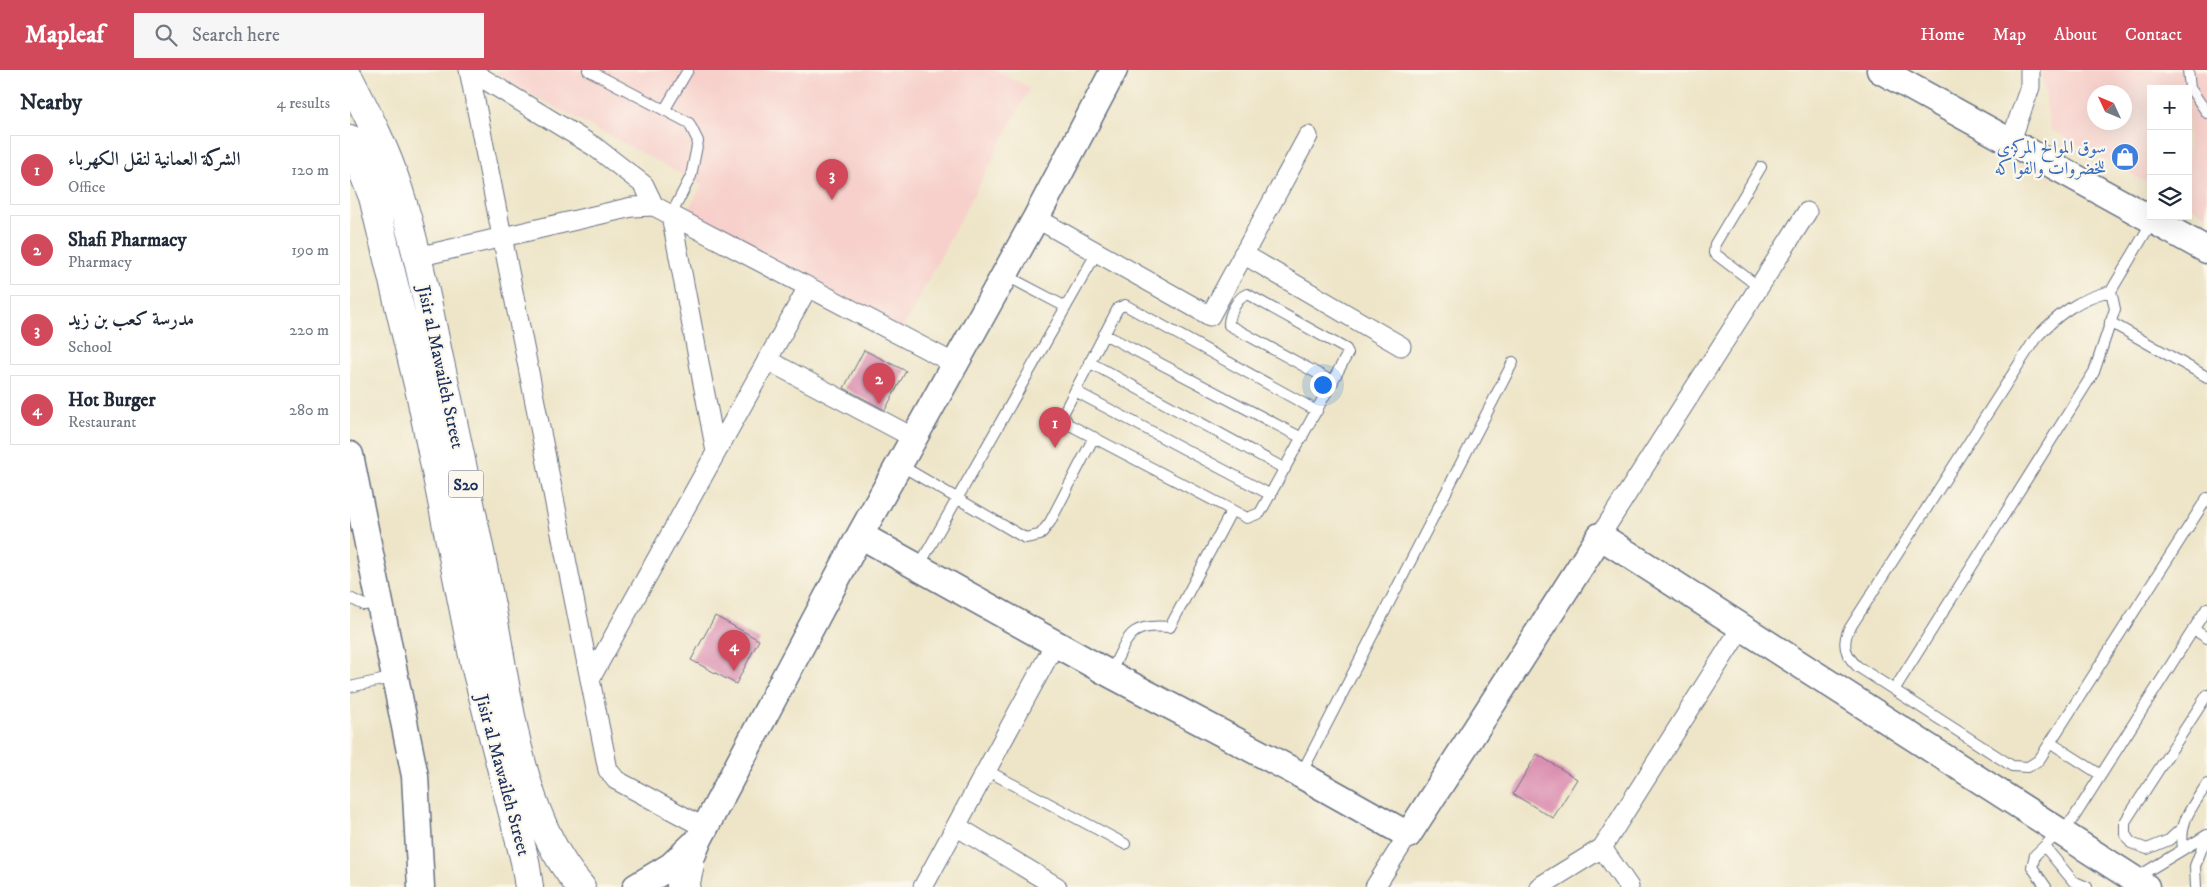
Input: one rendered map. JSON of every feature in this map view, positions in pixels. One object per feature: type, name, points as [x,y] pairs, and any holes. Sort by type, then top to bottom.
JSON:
[{"type":"main road","name":"Jisir al Mawaileh Street","points":[[350,80],[373,124],[398,188],[417,258],[454,426],[517,737],[533,802],[550,842],[581,887]]},
{"type":"main road","name":"Jisir al Mawaileh Street","points":[[350,140],[373,197],[378,216],[421,397],[474,661],[525,861],[529,887]]},
{"type":"street","points":[[469,70],[595,147],[644,185],[654,206]]},
{"type":"street","points":[[469,70],[608,770],[612,777],[702,833]]},
{"type":"street","points":[[684,880],[702,833],[860,535],[1036,218],[1114,70]]},
{"type":"street","points":[[2010,142],[2030,87],[2030,70]]},
{"type":"street","points":[[1894,73],[2010,142],[2147,217]]},
{"type":"street","points":[[1036,218],[1210,316],[1308,136]]},
{"type":"street","points":[[417,258],[632,207],[654,206],[955,364]]},
{"type":"street","points":[[1375,887],[1807,212]]},
{"type":"street","points":[[671,215],[716,452]]},
{"type":"street","points":[[2153,220],[2207,250]]},
{"type":"street","points":[[1243,254],[1401,346]]},
{"type":"street","points":[[590,679],[808,287]]},
{"type":"street","points":[[767,360],[914,438]]},
{"type":"street","points":[[350,455],[359,527],[380,603],[418,796],[421,887]]},
{"type":"street","points":[[860,535],[1056,642],[1110,674],[1301,774],[1408,835]]},
{"type":"street","points":[[1600,536],[1742,628],[2052,839],[2140,883]]},
{"type":"street","points":[[1539,887],[1602,848],[1742,628]]},
{"type":"street","points":[[923,887],[1056,642]]},
{"type":"street","points":[[956,826],[1057,887]]},
{"type":"street","points":[[636,887],[671,866],[702,833]]},
{"type":"street","points":[[1602,848],[1629,887]]},
{"type":"lane","points":[[588,70],[666,109],[689,123],[698,141],[691,176],[671,215]]},
{"type":"lane","points":[[666,109],[688,70]]},
{"type":"lane","points":[[2188,70],[2190,88],[2207,112]]},
{"type":"lane","points":[[1759,287],[1714,253],[1715,244],[1761,167]]},
{"type":"lane","points":[[1894,690],[2094,372],[2115,309],[2111,291],[2153,220]]},
{"type":"lane","points":[[918,567],[1096,252]]},
{"type":"lane","points":[[1004,274],[1066,307]]},
{"type":"lane","points":[[2111,291],[2090,297],[2071,307],[2046,327],[2035,339],[1848,631],[1845,650],[1852,662],[2017,768],[2034,765],[2051,743],[2207,498]]},
{"type":"lane","points":[[1317,411],[1125,305],[1118,308],[1063,414],[1068,424],[1247,518],[1260,513],[1271,495],[1333,382],[1348,353],[1346,349],[1247,294],[1241,296],[1229,317],[1229,325],[1333,382]]},
{"type":"lane","points":[[2110,322],[2207,377]]},
{"type":"lane","points":[[1104,334],[1302,438]]},
{"type":"lane","points":[[1090,362],[1285,469]]},
{"type":"lane","points":[[1301,774],[1513,362]]},
{"type":"lane","points":[[1075,391],[1271,495]]},
{"type":"lane","points":[[899,464],[1025,538],[1040,535],[1050,522],[1094,437]]},
{"type":"lane","points":[[1110,674],[1132,632],[1148,625],[1170,627],[1232,510]]},
{"type":"lane","points":[[350,598],[364,605],[380,603]]},
{"type":"lane","points":[[2046,887],[2032,867],[2034,855],[2073,819],[2207,608]]},
{"type":"lane","points":[[2193,629],[2207,638]]},
{"type":"lane","points":[[350,687],[395,678]]},
{"type":"lane","points":[[2207,694],[2128,817],[2124,828],[2127,839],[2131,843],[2147,849],[2168,840],[2182,828],[2207,784]]},
{"type":"lane","points":[[2051,743],[2101,776]]},
{"type":"lane","points":[[986,770],[1125,844]]},
{"type":"lane","points":[[2182,828],[2183,849]]},
{"type":"lane","points":[[2140,883],[2183,849],[2207,835]]},
{"type":"lane","points":[[2196,887],[2195,866],[2207,835]]},
{"type":"lane","points":[[2052,839],[2073,881],[2084,886]]},
{"type":"shaded area","points":[[498,70],[995,70],[1030,88],[898,337],[686,214],[702,185],[502,79]]},
{"type":"shaded area","name":"سوق الموالح المركزي للخضروات والفواكه","points":[[2042,70],[2207,70],[2207,216],[2192,207],[2192,85],[2147,85],[2147,183],[2050,129]]},
{"type":"building","points":[[864,350],[906,371],[885,410],[844,388]]},
{"type":"building","points":[[715,616],[759,640],[736,684],[691,660]]},
{"type":"building","points":[[1537,754],[1577,779],[1553,818],[1513,794]]},
{"type":"place","name":"سوق الموالح المركزي للخضروات والفواكه","points":[[2125,157]]},
{"type":"place","name":"مدرسة كعب بن زيد","points":[[832,200]]},
{"type":"place","name":"Shafi Pharmacy","points":[[879,404]]},
{"type":"place","name":"الشرکة العمانیة لنقل الکهرباء","points":[[1055,448]]},
{"type":"place","name":"Hot Burger","points":[[734,671]]}]
